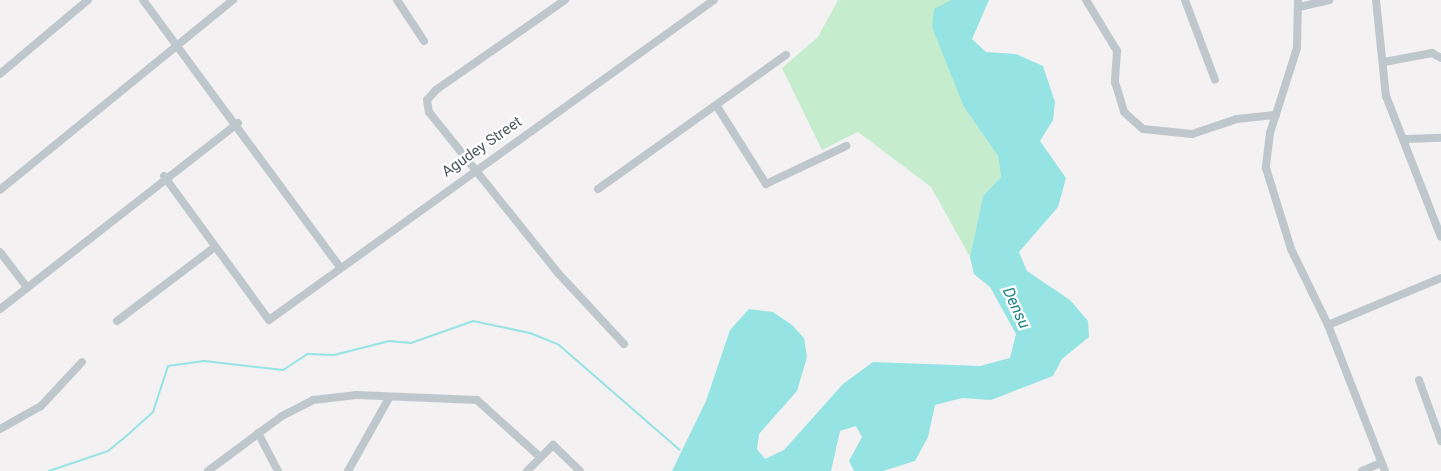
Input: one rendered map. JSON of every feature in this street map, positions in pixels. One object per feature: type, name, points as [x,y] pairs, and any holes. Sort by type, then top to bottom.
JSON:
[{"type":"street","points":[[0,74],[88,0]]},
{"type":"street","points":[[143,0],[238,123],[339,266]]},
{"type":"street","points":[[0,190],[233,0]]},
{"type":"street","points":[[397,0],[424,41]]},
{"type":"street","points":[[565,0],[427,100],[429,112],[473,168],[624,344]]},
{"type":"street","name":"Agudey Street","points":[[215,247],[269,320],[473,168],[714,0]]},
{"type":"street","points":[[1086,0],[1118,51],[1115,82],[1124,112],[1143,129],[1192,134],[1237,118],[1276,115]]},
{"type":"street","points":[[1185,0],[1215,80]]},
{"type":"street","points":[[1329,0],[1299,3],[1297,48],[1267,148],[1271,194],[1328,325],[1383,467],[1362,471]]},
{"type":"street","points":[[1376,0],[1386,96],[1407,139],[1441,237]]},
{"type":"street","points":[[1384,62],[1432,53],[1441,58]]},
{"type":"street","points":[[598,189],[718,108],[786,55]]},
{"type":"street","points":[[718,108],[766,184],[846,146]]},
{"type":"street","points":[[0,309],[164,176],[238,123]]},
{"type":"street","points":[[1407,139],[1441,138]]},
{"type":"street","points":[[117,321],[215,247],[164,176]]},
{"type":"street","points":[[0,252],[26,286]]},
{"type":"street","points":[[1328,325],[1441,278]]},
{"type":"street","points":[[0,429],[41,406],[82,362]]},
{"type":"street","points":[[1419,380],[1441,441]]},
{"type":"street","points":[[348,471],[389,398]]},
{"type":"street","points":[[208,471],[258,433],[313,400],[389,398],[477,400],[540,457]]},
{"type":"street","points":[[258,433],[278,471]]},
{"type":"street","points":[[527,471],[554,445],[580,471]]},
{"type":"green space","points":[[838,0],[951,0],[964,107],[998,156],[1001,177],[983,196],[970,257],[931,187],[858,132],[822,150],[782,68],[818,37]]},
{"type":"water","name":"Densu","points":[[951,0],[989,0],[972,39],[986,52],[1016,54],[1043,66],[1055,102],[1053,120],[1040,141],[1066,178],[1058,207],[1019,252],[1027,271],[1070,300],[1088,321],[1089,337],[1062,359],[1053,376],[991,400],[962,398],[935,405],[928,437],[915,461],[883,471],[854,471],[849,461],[862,437],[856,426],[840,431],[831,471],[672,471],[706,401],[730,330],[749,309],[773,312],[792,325],[804,338],[807,357],[797,391],[759,434],[757,449],[765,459],[784,450],[843,384],[873,362],[980,366],[1010,358],[1016,334],[990,287],[974,274],[970,257],[983,196],[1001,177],[998,156],[964,107],[932,27],[934,9]]},
{"type":"waterway","points":[[49,471],[108,451],[123,439],[153,412],[168,366],[204,361],[283,370],[308,354],[334,355],[389,341],[411,343],[473,321],[530,333],[559,345],[680,450]]}]
